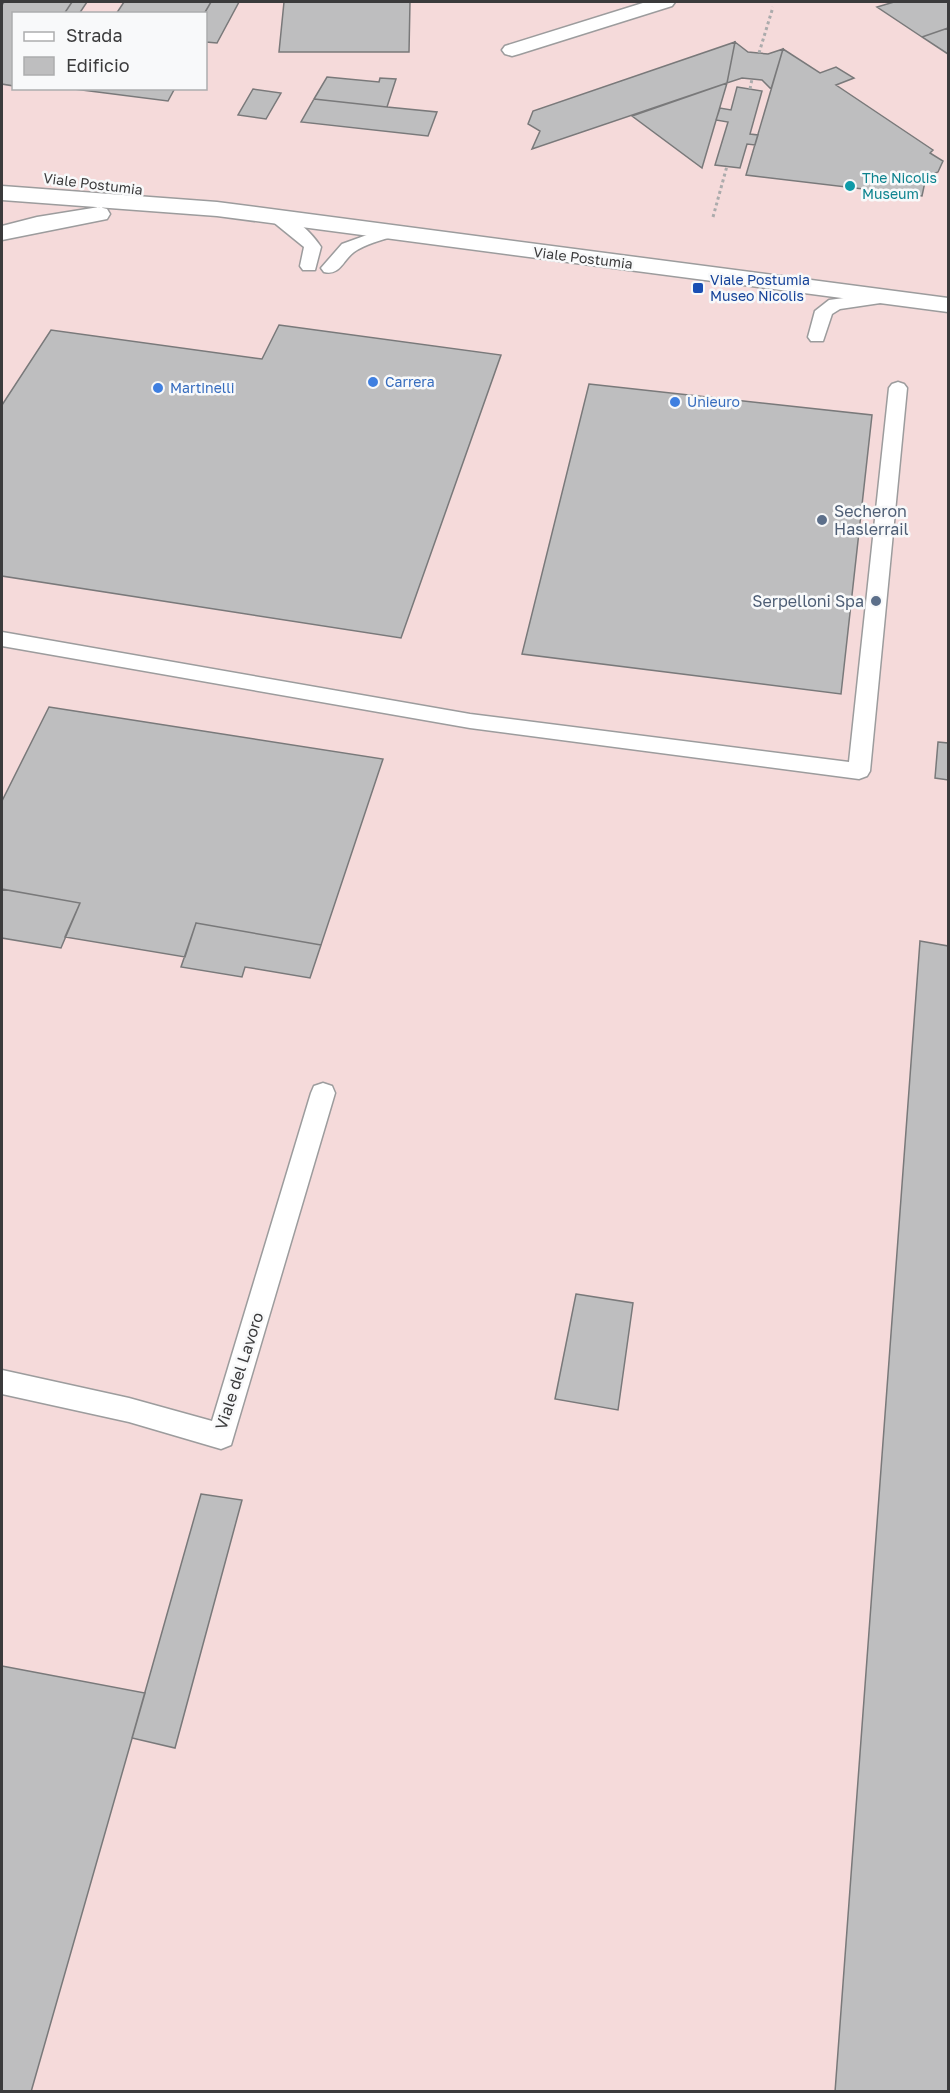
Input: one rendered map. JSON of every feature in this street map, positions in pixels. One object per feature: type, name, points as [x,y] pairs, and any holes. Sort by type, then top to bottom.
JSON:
[{"type":"main road","points":[[512,50],[665,2]]},
{"type":"main road","name":"Viale Postumia","points":[[2,172],[156,192],[217,209]]},
{"type":"main road","name":"Viale Postumia","points":[[2,193],[217,209],[948,305]]},
{"type":"main road","points":[[2,206],[2,219]]},
{"type":"main road","name":"Viale Postumia","points":[[2,233],[86,214],[217,209]]},
{"type":"lane","points":[[278,217],[306,238],[313,247],[309,266]]},
{"type":"lane","points":[[330,268],[348,248],[389,232]]},
{"type":"lane","points":[[817,337],[824,311],[836,304],[890,297]]},
{"type":"lane","points":[[2,639],[470,721],[859,771],[898,388]]},
{"type":"lane","name":"Viale del Lavoro","points":[[2,1382],[129,1410],[221,1436],[323,1093]]},
{"type":"path","points":[[759,53],[773,7]]},
{"type":"path","points":[[750,89],[752,79]]},
{"type":"path","points":[[713,217],[727,166]]},
{"type":"shaded area","points":[[2,2],[948,2],[948,2091],[2,2091]]},
{"type":"building","points":[[4,2],[72,2],[65,12],[12,12],[12,86],[2,84],[2,5]]},
{"type":"building","points":[[72,2],[87,2],[80,12],[65,12]]},
{"type":"building","points":[[124,2],[211,2],[205,12],[117,12]]},
{"type":"building","points":[[211,2],[239,2],[217,43],[207,42],[207,12],[205,12]]},
{"type":"building","points":[[284,2],[410,2],[409,52],[279,52]]},
{"type":"building","points":[[894,2],[948,2],[948,28],[922,37],[877,7]]},
{"type":"building","points":[[948,28],[948,54],[922,37]]},
{"type":"building","points":[[735,42],[727,83],[532,149],[540,131],[528,124],[533,111]]},
{"type":"building","points":[[735,42],[748,52],[768,54],[783,49],[771,89],[762,80],[742,78],[727,83]]},
{"type":"building","points":[[783,49],[820,73],[836,67],[854,78],[836,85],[933,150],[930,153],[943,161],[938,172],[926,177],[922,196],[746,175]]},
{"type":"building","points":[[327,77],[379,82],[380,78],[396,79],[387,107],[314,99]]},
{"type":"building","points":[[727,83],[702,168],[632,116]]},
{"type":"building","points":[[737,87],[762,91],[750,134],[758,135],[755,145],[747,144],[740,168],[715,165],[728,122],[716,120],[720,108],[731,110]]},
{"type":"building","points":[[253,89],[281,93],[266,119],[238,115]]},
{"type":"building","points":[[82,90],[174,90],[168,101]]},
{"type":"building","points":[[314,99],[437,112],[428,136],[301,122]]},
{"type":"building","points":[[279,325],[501,355],[401,638],[2,576],[2,405],[51,330],[262,359]]},
{"type":"building","points":[[589,384],[872,415],[841,694],[522,654]]},
{"type":"building","points":[[49,707],[383,759],[321,945],[196,923],[185,957],[65,937],[80,903],[2,889],[2,801]]},
{"type":"building","points":[[938,742],[948,743],[948,780],[935,778]]},
{"type":"building","points":[[2,889],[80,903],[61,948],[2,938]]},
{"type":"building","points":[[196,923],[321,945],[310,978],[245,967],[242,977],[181,967]]},
{"type":"building","points":[[920,941],[948,946],[948,2092],[835,2092]]},
{"type":"building","points":[[576,1294],[633,1303],[618,1410],[555,1399]]},
{"type":"building","points":[[201,1494],[242,1500],[175,1748],[132,1738]]},
{"type":"building","points":[[2,1666],[145,1693],[31,2092],[2,2092]]},
{"type":"place","name":"The Nicolis Museum","points":[[850,186]]},
{"type":"place","name":"Viale Postumia Museo Nicolis","points":[[698,288]]},
{"type":"place","name":"Carrera","points":[[373,382]]},
{"type":"place","name":"Martinelli","points":[[158,388]]},
{"type":"place","name":"Unieuro","points":[[675,402]]},
{"type":"place","name":"Secheron Haslerrail","points":[[822,520]]},
{"type":"place","name":"Serpelloni Spa","points":[[876,601]]}]
